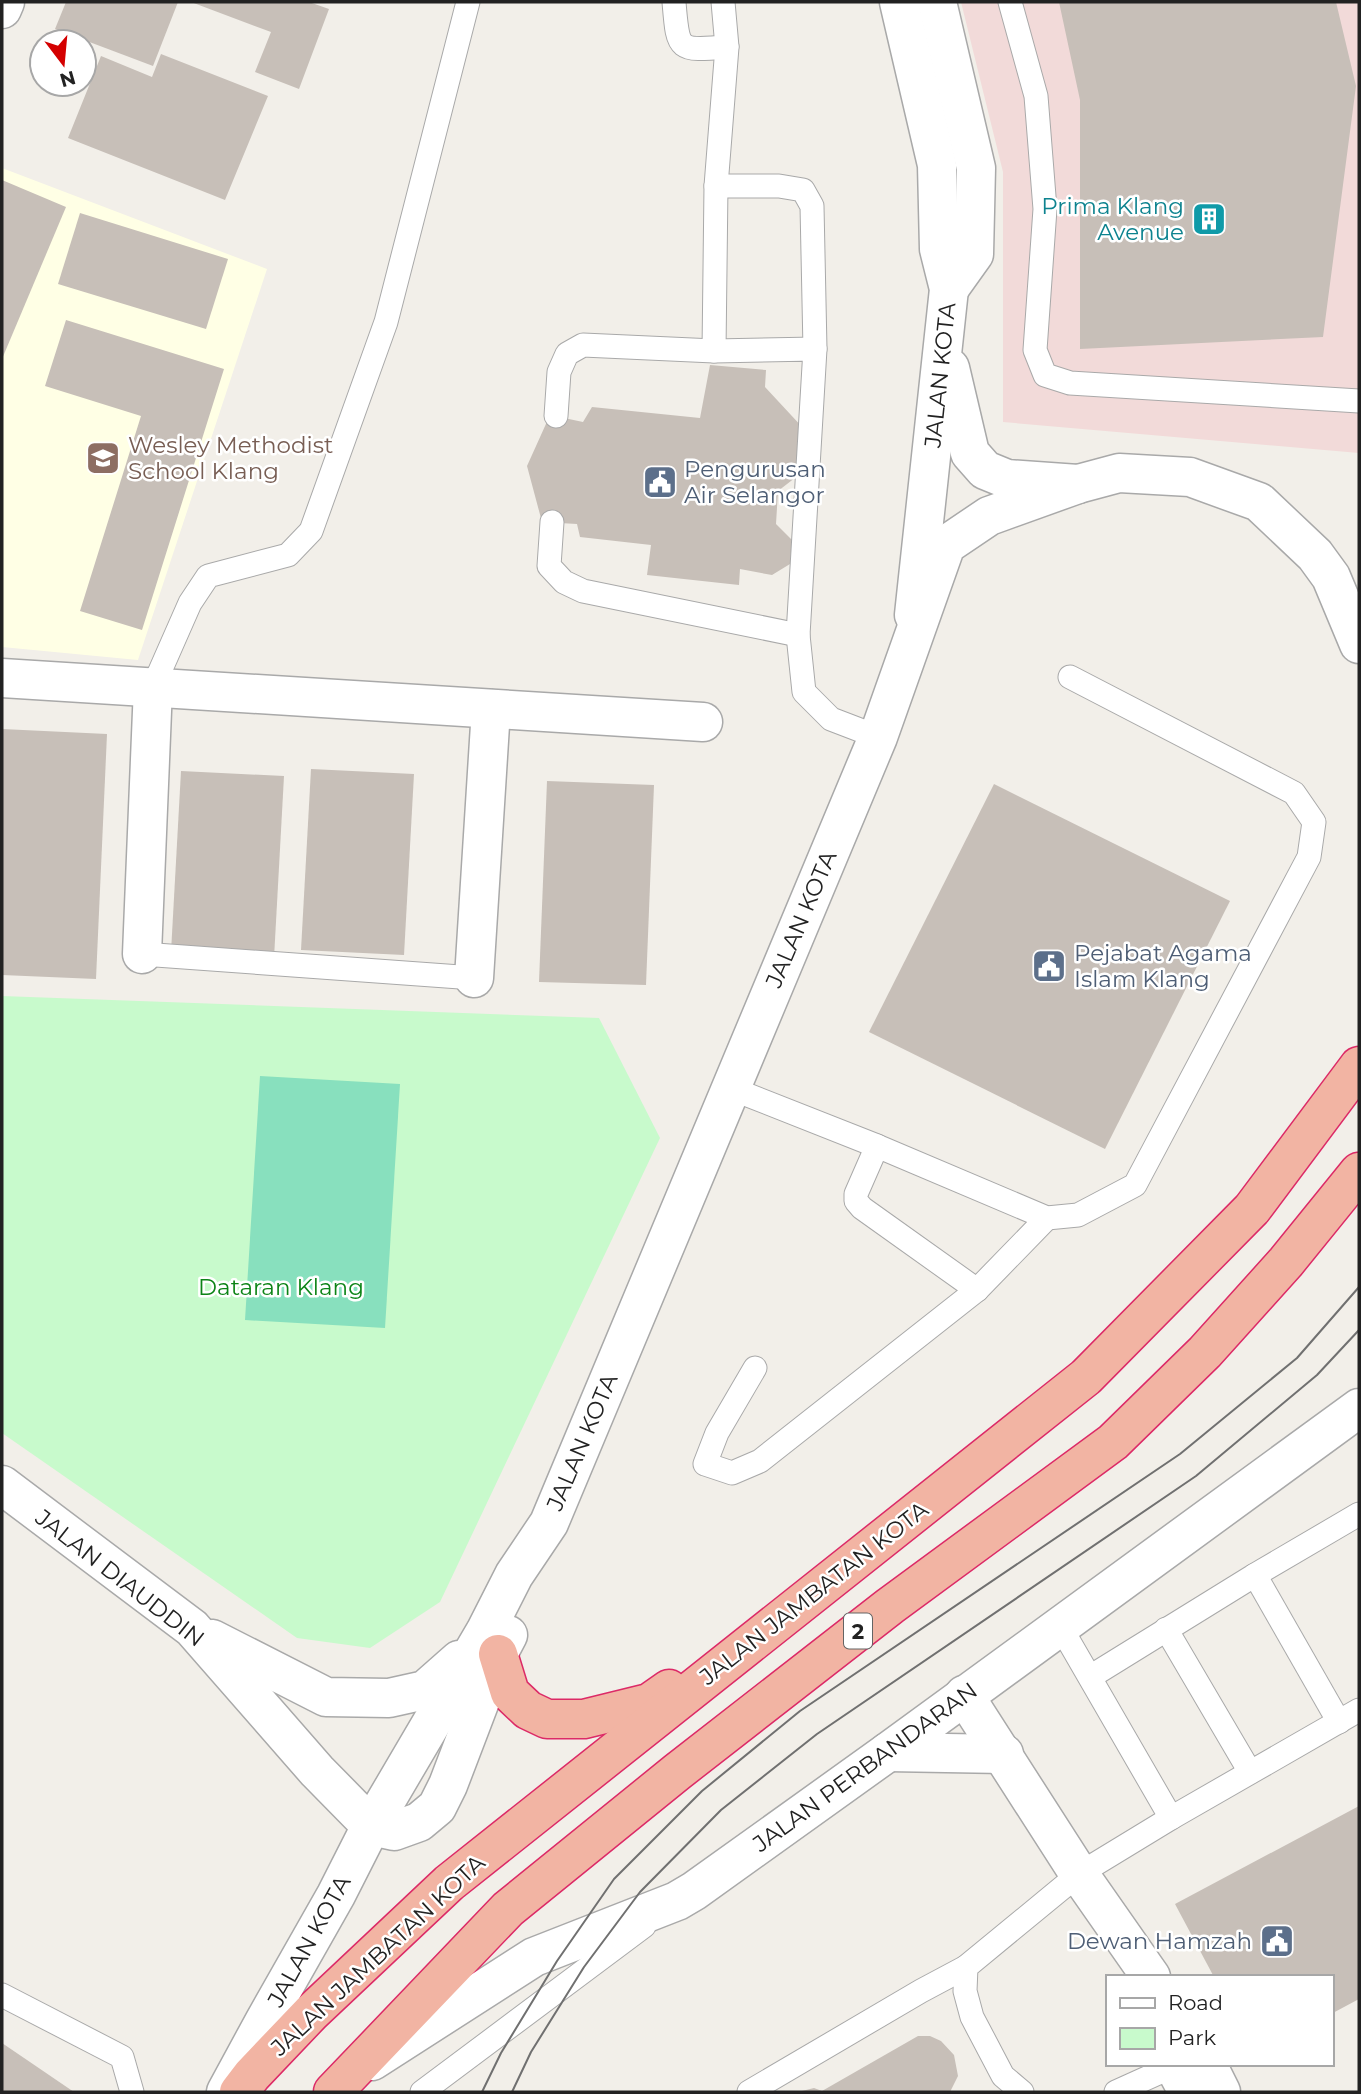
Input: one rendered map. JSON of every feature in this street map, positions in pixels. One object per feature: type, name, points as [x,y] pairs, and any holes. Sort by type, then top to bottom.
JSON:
[{"type":"highway","name":"JALAN JAMBATAN KOTA","points":[[239,2092],[310,2013],[449,1883],[1086,1377],[1252,1209],[1359,1066]]},
{"type":"highway","name":"2","points":[[344,2088],[508,1909],[677,1772],[890,1606],[1113,1441],[1205,1352],[1286,1262],[1359,1172]]},
{"type":"highway","points":[[492,1643],[510,1693],[528,1710],[547,1719],[584,1719],[649,1703],[884,1538]]},
{"type":"street","points":[[2,9],[5,2]]},
{"type":"street","name":"JALAN KOTA","points":[[226,2092],[337,1895],[371,1826],[394,1831],[419,1822],[437,1807],[448,1785],[492,1643],[546,1565],[549,1522],[878,737],[911,646],[949,289],[939,249],[937,165],[899,2]]},
{"type":"street","name":"JALAN KOTA","points":[[937,2],[976,168],[974,254],[949,289]]},
{"type":"street","points":[[943,338],[970,453],[985,470],[1007,479],[1078,484]]},
{"type":"street","points":[[911,646],[946,545],[989,516],[1119,472],[1190,477],[1259,502],[1315,555],[1331,577],[1359,643]]},
{"type":"street","points":[[2,677],[703,722]]},
{"type":"street","points":[[142,954],[153,687]]},
{"type":"street","points":[[474,978],[491,709]]},
{"type":"street","name":"JALAN PERBANDARAN","points":[[344,2088],[534,1957],[677,1901],[888,1752],[1359,1408]]},
{"type":"street","name":"JALAN DIAUDDIN","points":[[2,1485],[192,1628],[317,1771]]},
{"type":"street","points":[[192,1628],[326,1697],[389,1698],[425,1690],[453,1667],[492,1643]]},
{"type":"street","points":[[964,1695],[1079,1874],[1150,1975]]},
{"type":"street","points":[[888,1752],[1004,1754]]},
{"type":"street","points":[[317,1771],[371,1826]]},
{"type":"street","points":[[317,1771],[332,1809],[338,1844],[337,1895]]},
{"type":"street","points":[[1079,1874],[1128,1975]]},
{"type":"street","points":[[1184,2070],[1221,2092]]},
{"type":"lane","points":[[153,687],[190,603],[208,576],[288,555],[311,531],[386,322],[468,2]]},
{"type":"lane","points":[[674,2],[676,32],[684,47],[693,50],[727,47]]},
{"type":"lane","points":[[714,351],[716,186],[727,47],[723,2]]},
{"type":"lane","points":[[1010,2],[1036,96],[1045,209],[1035,350],[1045,375],[1070,383],[1359,401]]},
{"type":"lane","points":[[716,186],[779,186],[803,190],[812,206],[815,349],[798,635],[804,692],[831,719],[878,737]]},
{"type":"lane","points":[[556,416],[559,372],[567,354],[583,345],[714,351],[815,349]]},
{"type":"lane","points":[[552,522],[549,566],[564,582],[583,591],[798,635]]},
{"type":"lane","points":[[730,1088],[1047,1217],[1078,1215],[1135,1185],[1309,857],[1314,822],[1294,793],[1070,677]]},
{"type":"lane","points":[[142,954],[474,978]]},
{"type":"lane","points":[[877,1146],[856,1194],[856,1201],[977,1290]]},
{"type":"lane","points":[[755,1368],[717,1433],[705,1464],[732,1473],[760,1461],[977,1290],[1047,1217]]},
{"type":"lane","points":[[1090,1677],[1255,1574],[1358,1517]]},
{"type":"lane","points":[[1255,1574],[1339,1722]]},
{"type":"lane","points":[[1060,1626],[1171,1818]]},
{"type":"lane","points":[[1166,1629],[1250,1772]]},
{"type":"lane","points":[[749,2092],[967,1967],[1079,1874],[1359,1710]]},
{"type":"lane","points":[[422,2092],[677,1901]]},
{"type":"lane","points":[[967,1967],[965,1991],[972,2018],[1003,2076],[1022,2092]]},
{"type":"lane","points":[[2,1995],[122,2057],[132,2092]]},
{"type":"lane","points":[[1116,2092],[1184,2070]]},
{"type":"shaded area","points":[[961,2],[1359,2],[1359,453],[1003,422],[1003,172]]},
{"type":"shaded area","name":"Wesley Methodist School Klang","points":[[2,168],[267,269],[138,660],[2,647]]},
{"type":"green space","name":"Dataran Klang","points":[[2,996],[599,1018],[660,1138],[440,1602],[370,1648],[297,1638],[2,1433]]},
{"type":"green space","points":[[260,1076],[400,1084],[385,1328],[245,1320]]},
{"type":"building","points":[[66,2],[178,2],[153,66],[98,45],[98,28],[55,28]]},
{"type":"building","points":[[191,2],[309,2],[329,9],[299,89],[255,72],[271,32]]},
{"type":"building","name":"Prima Klang Avenue","points":[[1059,2],[1336,2],[1356,86],[1323,337],[1080,349],[1080,100]]},
{"type":"building","points":[[161,54],[268,96],[225,200],[68,138],[84,98],[98,98],[98,63],[101,56],[152,77]]},
{"type":"building","points":[[2,180],[66,207],[2,359]]},
{"type":"building","points":[[80,213],[228,259],[206,329],[58,284]]},
{"type":"building","points":[[66,320],[224,369],[142,630],[80,611],[141,416],[45,386]]},
{"type":"building","name":"Pengurusan Air Selangor","points":[[710,365],[766,370],[765,387],[804,429],[800,474],[778,491],[776,524],[792,540],[790,564],[772,575],[740,569],[739,585],[647,575],[651,545],[580,537],[577,524],[542,522],[527,466],[550,415],[583,422],[592,407],[700,418]]},
{"type":"building","points":[[2,729],[107,734],[96,979],[2,975]]},
{"type":"building","points":[[311,769],[414,774],[404,955],[301,950]]},
{"type":"building","points":[[181,771],[284,776],[274,958],[171,952]]},
{"type":"building","points":[[547,781],[654,785],[646,985],[539,982]]},
{"type":"building","name":"Pejabat Agama Islam Klang","points":[[994,784],[1230,901],[1105,1149],[869,1032]]},
{"type":"building","name":"Dewan Hamzah","points":[[1359,1806],[1359,1999],[1333,2013],[1333,1975],[1213,1975],[1175,1904]]},
{"type":"building","points":[[918,2036],[930,2036],[941,2041],[954,2055],[958,2076],[950,2092],[798,2092],[814,2088],[822,2091]]},
{"type":"building","points":[[2,2043],[74,2092],[2,2092]]},
{"type":"tram line","points":[[482,2092],[501,2053],[557,1961],[614,1879],[702,1791],[800,1711],[1180,1454],[1297,1358],[1359,1287]]},
{"type":"tram line","points":[[512,2092],[531,2052],[584,1967],[640,1892],[721,1810],[817,1734],[1196,1476],[1317,1375],[1359,1330]]},
{"type":"place","name":"Prima Klang Avenue","points":[[1209,219]]},
{"type":"place","name":"Wesley Methodist School Klang","points":[[103,458]]},
{"type":"place","name":"Pengurusan Air Selangor","points":[[660,482]]},
{"type":"place","name":"Pejabat Agama Islam Klang","points":[[1049,966]]},
{"type":"place","name":"Dewan Hamzah","points":[[1277,1941]]}]
